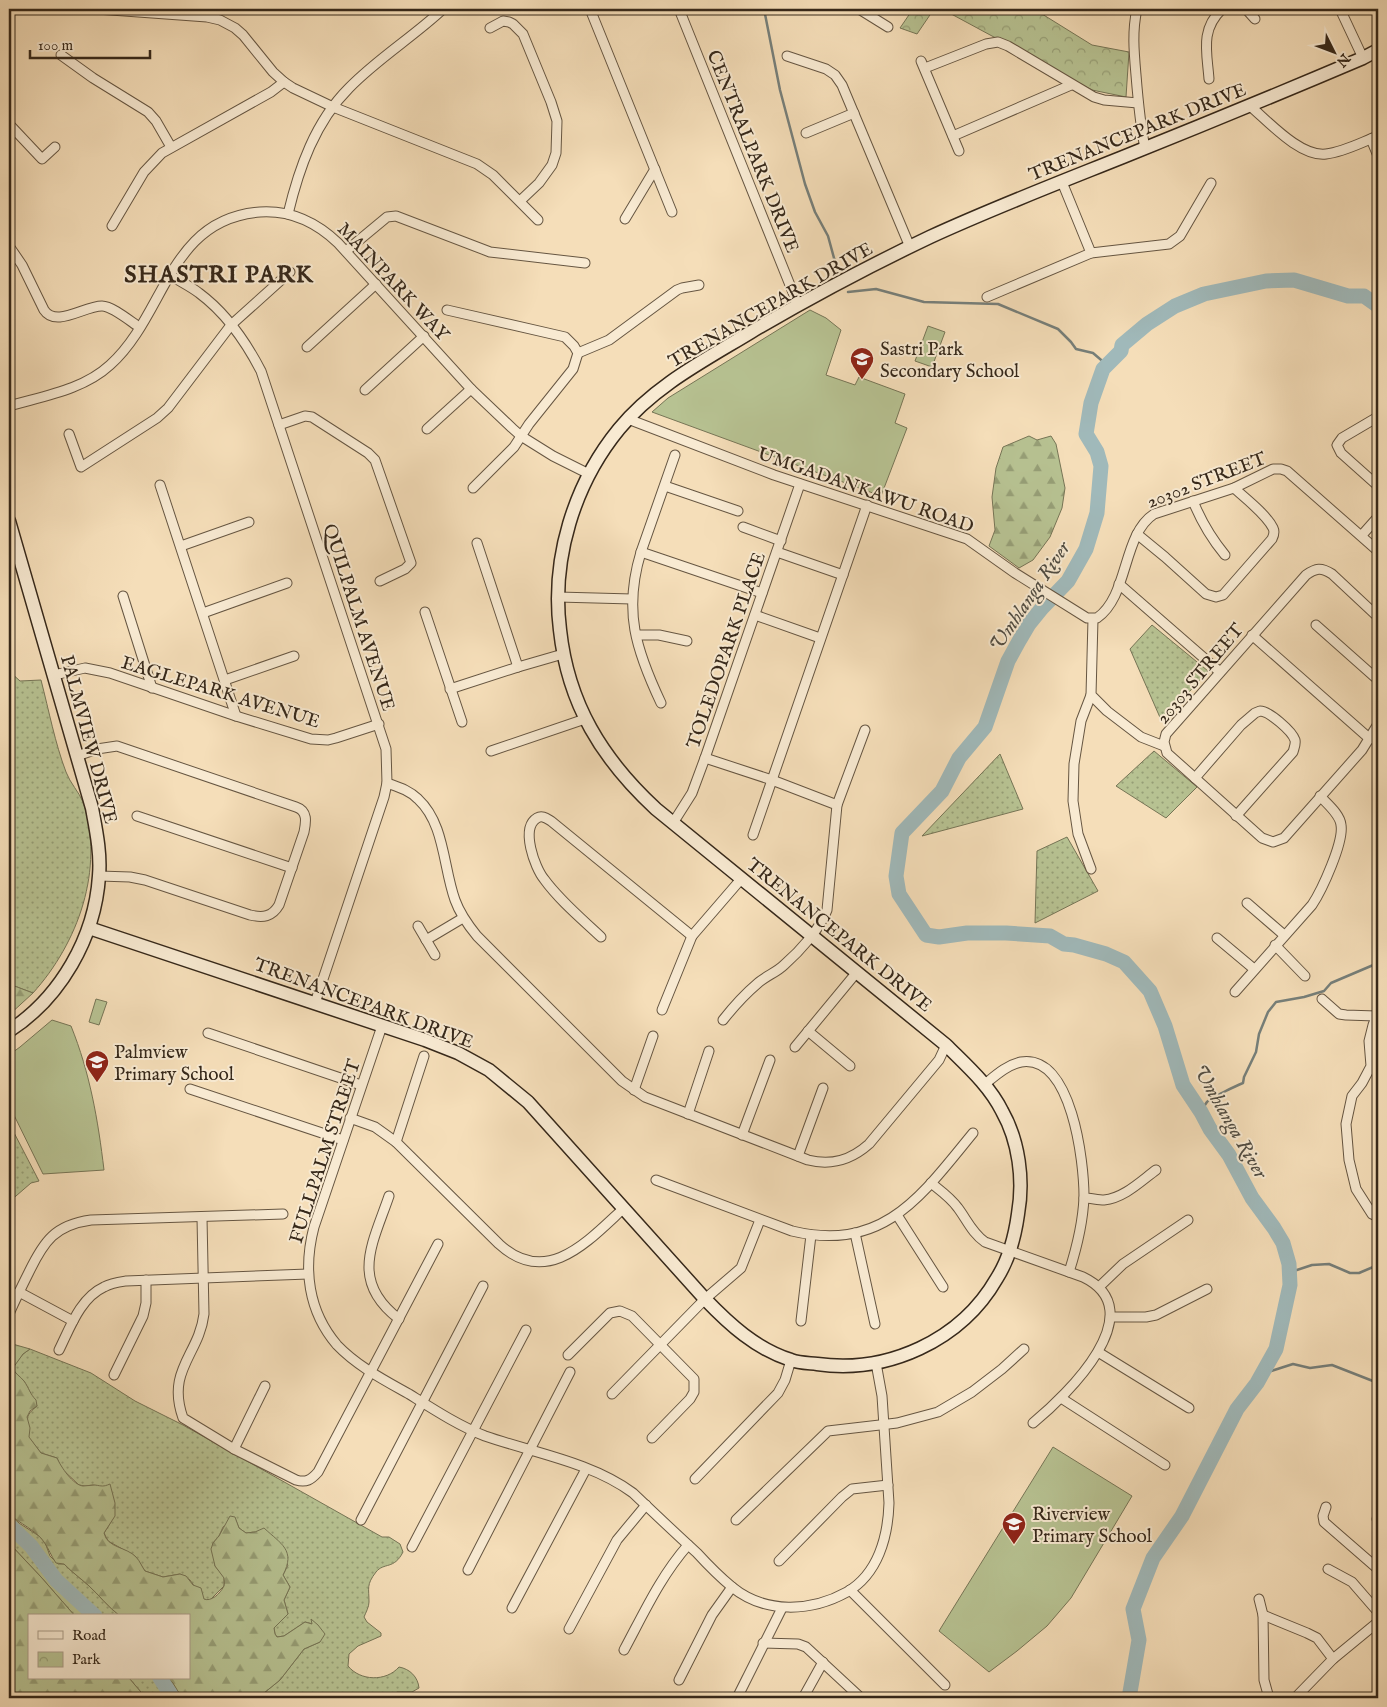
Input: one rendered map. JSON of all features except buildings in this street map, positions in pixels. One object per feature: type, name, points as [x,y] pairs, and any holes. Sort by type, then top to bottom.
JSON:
[{"type":"street","points":[[97,9],[155,11],[208,17],[229,24],[243,35],[273,72],[284,82],[333,107],[477,164],[493,175],[538,220]]},
{"type":"street","points":[[288,214],[303,160],[333,107],[362,76],[443,9]]},
{"type":"street","points":[[590,9],[672,212]]},
{"type":"street","name":"CENTRALPARK DRIVE","points":[[679,9],[798,305]]},
{"type":"street","points":[[859,9],[888,27]]},
{"type":"street","points":[[1137,9],[1134,41],[1139,119],[1144,148]]},
{"type":"street","points":[[1209,79],[1206,43],[1208,29],[1211,21],[1222,9]]},
{"type":"street","points":[[1246,9],[1255,18]]},
{"type":"street","points":[[1340,9],[1363,58]]},
{"type":"street","points":[[490,28],[502,21],[509,22],[523,34],[552,102],[558,121],[556,153],[552,165],[539,183],[520,202]]},
{"type":"street","points":[[959,151],[923,64],[986,44],[998,42],[1008,46],[1071,85],[1099,99],[1138,103]]},
{"type":"street","name":"TRENANCEPARK DRIVE","points":[[89,928],[382,1026],[458,1053],[489,1070],[511,1087],[541,1116],[727,1322],[756,1343],[791,1360],[850,1367],[876,1363],[903,1356],[921,1348],[956,1326],[988,1292],[998,1277],[1010,1250],[1020,1202],[1018,1162],[1013,1137],[1004,1113],[985,1084],[946,1045],[673,822],[641,795],[617,769],[599,744],[585,719],[570,685],[563,654],[558,617],[558,597],[566,534],[589,474],[604,449],[628,419],[656,393],[675,379],[798,305],[931,236],[1363,58],[1378,50]]},
{"type":"street","points":[[61,55],[93,78],[148,112],[156,121],[171,147]]},
{"type":"street","points":[[787,56],[826,69],[835,75],[854,113],[910,247]]},
{"type":"street","points":[[112,226],[152,161],[171,147],[284,82]]},
{"type":"street","points":[[953,136],[1071,85]]},
{"type":"street","points":[[1249,105],[1294,143],[1309,153],[1336,152],[1375,137],[1378,156]]},
{"type":"street","points":[[806,133],[854,113]]},
{"type":"street","points":[[9,124],[42,159],[55,147]]},
{"type":"street","points":[[625,219],[655,169]]},
{"type":"street","points":[[1062,182],[1090,252]]},
{"type":"street","points":[[987,297],[1090,252],[1169,244],[1180,236],[1211,183]]},
{"type":"street","name":"MAINPARK WAY","points":[[9,406],[67,389],[96,375],[120,355],[186,249],[201,234],[218,223],[234,217],[254,213],[288,214],[316,225],[329,234],[471,389],[522,436],[553,456],[589,474]]},
{"type":"street","points":[[346,251],[387,217],[396,216],[490,252],[585,263]]},
{"type":"street","points":[[9,246],[22,265],[48,316],[56,318],[104,306],[139,327]]},
{"type":"street","points":[[69,434],[81,467],[156,418],[175,400],[231,325],[290,272]]},
{"type":"street","name":"QUILPALM AVENUE","points":[[170,275],[199,293],[214,306],[250,350],[261,371],[386,749],[387,783],[384,797],[315,1003]]},
{"type":"street","points":[[307,347],[376,284]]},
{"type":"street","points":[[578,353],[609,340],[677,290],[699,285]]},
{"type":"street","points":[[448,310],[565,337],[578,353],[573,369],[544,404],[514,447],[473,488]]},
{"type":"street","points":[[365,390],[424,336]]},
{"type":"street","points":[[427,429],[471,389]]},
{"type":"street","points":[[279,425],[305,416],[312,417],[368,453],[375,460],[411,563],[405,569],[380,580]]},
{"type":"street","points":[[1376,418],[1342,438],[1337,444],[1341,453],[1378,486]]},
{"type":"street","name":"UMGADANKAWU ROAD","points":[[628,419],[774,475],[967,539],[1015,573],[1060,600],[1082,616],[1092,619]]},
{"type":"street","points":[[661,703],[638,647],[632,600],[636,568],[675,454]]},
{"type":"street","name":"20302 STREET","points":[[1119,584],[1137,534],[1144,521],[1154,514],[1234,488],[1272,469],[1287,471],[1378,550]]},
{"type":"street","name":"TOLEDOPARK PLACE","points":[[673,822],[692,794],[800,484]]},
{"type":"street","points":[[160,485],[236,716]]},
{"type":"street","points":[[665,486],[738,511]]},
{"type":"street","points":[[1137,534],[1206,594],[1216,597],[1223,595],[1272,539],[1274,532],[1273,528],[1260,513],[1234,488]]},
{"type":"street","points":[[1193,501],[1200,519],[1211,538],[1225,555]]},
{"type":"street","points":[[753,835],[867,505]]},
{"type":"street","points":[[1362,535],[1378,516]]},
{"type":"street","name":"PALMVIEW DRIVE","points":[[9,521],[92,808],[96,831],[99,876],[89,928],[71,964],[59,984],[31,1014],[9,1031]]},
{"type":"street","points":[[181,546],[249,522]]},
{"type":"street","points":[[743,527],[780,540]]},
{"type":"street","points":[[477,543],[518,667]]},
{"type":"street","points":[[641,552],[762,594]]},
{"type":"street","points":[[777,552],[842,575]]},
{"type":"street","name":"20303 STREET","points":[[1378,617],[1332,574],[1323,569],[1315,568],[1306,575],[1252,635],[1166,734],[1164,746],[1166,753],[1262,838],[1267,841],[1278,841],[1284,838],[1362,750],[1378,724]]},
{"type":"street","points":[[203,613],[287,583]]},
{"type":"street","points":[[1091,869],[1078,834],[1073,801],[1074,764],[1081,721],[1091,695],[1092,619],[1102,614],[1108,607],[1119,584],[1220,672]]},
{"type":"street","points":[[123,596],[152,688]]},
{"type":"street","points":[[558,597],[632,600]]},
{"type":"street","points":[[425,612],[462,722]]},
{"type":"street","points":[[754,615],[820,638]]},
{"type":"street","points":[[1316,625],[1378,680]]},
{"type":"street","points":[[636,635],[658,635],[687,641]]},
{"type":"street","points":[[1252,635],[1370,739]]},
{"type":"street","points":[[450,689],[563,654]]},
{"type":"street","points":[[225,680],[294,656]]},
{"type":"street","name":"EAGLEPARK AVENUE","points":[[54,675],[76,669],[96,670],[236,716],[304,737],[320,740],[336,738],[378,724]]},
{"type":"street","points":[[1091,695],[1107,711],[1141,737],[1164,746]]},
{"type":"street","points":[[1195,778],[1249,718],[1260,711],[1269,713],[1292,735],[1296,742],[1295,746],[1293,752],[1236,816]]},
{"type":"street","points":[[491,751],[585,719]]},
{"type":"street","points":[[723,1020],[739,1000],[760,981],[784,966],[812,935],[825,917],[828,910],[837,805],[865,730]]},
{"type":"street","points":[[77,756],[117,746],[300,808],[305,815],[306,822],[279,905],[275,911],[266,917],[250,915],[145,880],[99,876]]},
{"type":"street","points":[[705,758],[772,780],[837,805]]},
{"type":"street","points":[[387,783],[410,792],[432,816],[454,898],[464,918],[484,943],[622,1082],[661,1104],[814,1162],[828,1163],[847,1159],[861,1151],[874,1138],[938,1060],[946,1045]]},
{"type":"street","points":[[1235,992],[1312,905],[1322,890],[1338,845],[1341,825],[1340,820],[1320,796]]},
{"type":"street","points":[[137,816],[292,868]]},
{"type":"street","points":[[601,937],[554,891],[538,869],[530,843],[530,833],[533,821],[539,817],[545,817],[551,821],[692,936]]},
{"type":"street","points":[[662,1010],[692,936],[742,878]]},
{"type":"street","points":[[1247,903],[1284,935]]},
{"type":"street","points":[[426,940],[464,918]]},
{"type":"street","points":[[418,926],[435,954]]},
{"type":"street","points":[[1217,938],[1254,969]]},
{"type":"street","points":[[1275,946],[1305,976]]},
{"type":"street","points":[[794,1047],[857,972]]},
{"type":"street","points":[[1322,999],[1338,1014],[1377,1014],[1369,1041],[1371,1066],[1352,1096],[1346,1124],[1346,1143],[1351,1174],[1356,1189],[1372,1214],[1378,1216]]},
{"type":"street","name":"FULLPALM STREET","points":[[382,1026],[312,1233],[308,1251],[308,1274],[314,1305],[325,1328],[338,1345],[371,1372],[473,1431],[607,1476],[621,1484],[646,1505],[732,1587],[753,1599],[782,1608],[815,1605],[850,1590],[870,1570],[884,1545],[888,1521],[888,1485],[882,1396],[876,1363]]},
{"type":"street","points":[[808,1032],[850,1066]]},
{"type":"street","points":[[208,1033],[362,1085]]},
{"type":"street","points":[[634,1090],[653,1036]]},
{"type":"street","points":[[688,1114],[709,1051]]},
{"type":"street","points":[[396,1142],[424,1056]]},
{"type":"street","points":[[742,1135],[770,1060]]},
{"type":"street","points":[[985,1084],[1004,1069],[1026,1062],[1044,1067],[1054,1076],[1067,1101],[1079,1142],[1084,1198],[1079,1236],[1070,1272]]},
{"type":"street","points":[[798,1156],[823,1088]]},
{"type":"street","points":[[190,1089],[343,1140]]},
{"type":"street","points":[[350,1118],[375,1127],[396,1142],[506,1250],[531,1261],[556,1260],[573,1252],[624,1208]]},
{"type":"street","points":[[656,1180],[781,1228],[811,1235],[834,1236],[855,1233],[883,1223],[916,1200],[973,1133]]},
{"type":"street","points":[[1084,1198],[1104,1200],[1124,1194],[1156,1170]]},
{"type":"street","points":[[931,1183],[950,1198],[976,1236],[985,1242],[1094,1282],[1099,1286],[1110,1308],[1111,1317],[1107,1334],[1098,1352],[1061,1398],[1033,1423]]},
{"type":"street","points":[[389,1196],[369,1256],[368,1271],[371,1285],[378,1297],[391,1313],[399,1318]]},
{"type":"street","points":[[9,1314],[43,1245],[55,1233],[72,1224],[91,1220],[283,1214]]},
{"type":"street","points":[[897,1215],[942,1287]]},
{"type":"street","points":[[202,1218],[204,1314],[202,1325],[179,1376],[180,1410],[183,1418],[234,1449],[302,1482],[311,1480],[318,1472],[438,1244]]},
{"type":"street","points":[[612,1394],[705,1299],[741,1268],[760,1220]]},
{"type":"street","points":[[1099,1286],[1123,1264],[1188,1220]]},
{"type":"street","points":[[855,1233],[876,1324]]},
{"type":"street","points":[[801,1321],[811,1235]]},
{"type":"street","points":[[59,1350],[80,1308],[89,1298],[104,1287],[126,1281],[308,1274]]},
{"type":"street","points":[[114,1375],[143,1316],[146,1303],[146,1280]]},
{"type":"street","points":[[361,1520],[483,1286]]},
{"type":"street","points":[[1111,1317],[1135,1318],[1151,1316],[1207,1290]]},
{"type":"street","points":[[19,1292],[73,1321]]},
{"type":"street","points":[[568,1355],[606,1316],[615,1311],[626,1312],[690,1373],[694,1379],[695,1386],[690,1399],[652,1438]]},
{"type":"street","points":[[412,1547],[526,1330]]},
{"type":"street","points":[[736,1520],[828,1431],[897,1423],[938,1412],[972,1392],[1024,1349]]},
{"type":"street","points":[[1098,1352],[1189,1408]]},
{"type":"street","points":[[696,1479],[778,1393],[785,1380],[791,1360]]},
{"type":"street","points":[[468,1570],[570,1372]]},
{"type":"street","points":[[234,1449],[265,1386]]},
{"type":"street","points":[[1061,1398],[1166,1465]]},
{"type":"street","points":[[512,1608],[586,1469]]},
{"type":"street","points":[[779,1561],[852,1489],[888,1485]]},
{"type":"street","points":[[569,1629],[617,1540],[646,1505]]},
{"type":"street","points":[[1326,1507],[1323,1516],[1324,1522],[1378,1569]]},
{"type":"street","points":[[624,1650],[659,1583],[688,1545]]},
{"type":"street","points":[[1328,1569],[1352,1582],[1378,1612]]},
{"type":"street","points":[[679,1680],[712,1615],[720,1601],[732,1587]]},
{"type":"street","points":[[850,1590],[945,1685]]},
{"type":"street","points":[[1259,1599],[1263,1616],[1264,1680],[1270,1698]]},
{"type":"street","points":[[737,1698],[782,1608]]},
{"type":"street","points":[[1263,1616],[1307,1632],[1317,1638],[1334,1658]]},
{"type":"street","points":[[1294,1698],[1334,1658],[1378,1622]]},
{"type":"street","points":[[763,1643],[798,1644],[806,1647],[814,1652],[861,1698]]},
{"type":"street","points":[[802,1698],[823,1662]]},
{"type":"green space","points":[[913,9],[934,9],[917,34],[900,28]]},
{"type":"green space","points":[[942,9],[1034,9],[1092,45],[1129,52],[1126,97],[1092,90]]},
{"type":"green space","points":[[810,310],[826,318],[841,330],[826,375],[855,385],[859,377],[905,394],[895,423],[907,428],[881,496],[652,412],[668,398]]},
{"type":"green space","points":[[928,326],[945,332],[932,367],[915,361]]},
{"type":"green space","points":[[1029,436],[1037,440],[1051,436],[1056,444],[1065,488],[1062,508],[1050,537],[1033,560],[1019,568],[989,546],[995,530],[992,497],[996,468],[1003,447]]},
{"type":"green space","points":[[1152,625],[1208,671],[1162,722],[1130,649]]},
{"type":"green space","points":[[9,671],[20,681],[41,680],[62,761],[83,802],[89,827],[91,853],[89,879],[83,904],[74,928],[63,951],[33,993],[9,984]]},
{"type":"green space","points":[[1154,751],[1197,787],[1166,818],[1116,786]]},
{"type":"green space","points":[[1000,754],[1023,809],[922,836]]},
{"type":"green space","points":[[1067,837],[1098,891],[1035,923],[1037,851]]},
{"type":"green space","points":[[9,984],[33,993],[9,1015]]},
{"type":"green space","points":[[96,999],[107,1002],[99,1025],[89,1022]]},
{"type":"green space","points":[[52,1020],[71,1026],[78,1044],[92,1097],[104,1170],[43,1174],[9,1105],[9,1055]]},
{"type":"green space","points":[[9,1123],[39,1181],[31,1183],[9,1202]]},
{"type":"green space","points":[[9,1343],[30,1349],[23,1354],[13,1368],[36,1400],[37,1406],[30,1411],[27,1417],[30,1428],[29,1437],[41,1453],[57,1458],[68,1475],[79,1485],[106,1486],[110,1484],[115,1503],[115,1516],[104,1533],[109,1542],[132,1554],[145,1571],[163,1577],[180,1574],[186,1576],[193,1585],[201,1588],[204,1599],[207,1600],[215,1597],[224,1585],[224,1578],[215,1566],[211,1549],[230,1516],[235,1517],[239,1528],[246,1533],[264,1528],[285,1548],[288,1559],[283,1575],[290,1587],[284,1600],[288,1614],[274,1628],[275,1634],[277,1637],[284,1636],[305,1622],[312,1624],[311,1619],[325,1634],[320,1642],[304,1649],[280,1680],[264,1693],[262,1698],[182,1698],[169,1680],[190,1680],[190,1614],[117,1614],[64,1564],[56,1563],[41,1538],[9,1514]]},
{"type":"green space","points":[[30,1349],[91,1373],[135,1401],[183,1425],[382,1537],[389,1537],[400,1544],[403,1552],[400,1558],[393,1564],[379,1569],[369,1584],[369,1604],[364,1617],[367,1622],[381,1633],[381,1636],[358,1646],[349,1654],[348,1666],[359,1675],[373,1678],[387,1675],[399,1667],[403,1668],[415,1677],[419,1688],[412,1692],[397,1692],[389,1698],[262,1698],[264,1693],[280,1680],[304,1649],[320,1642],[313,1624],[305,1622],[284,1636],[277,1637],[275,1634],[274,1628],[288,1614],[284,1600],[290,1587],[283,1575],[288,1565],[255,1532],[246,1533],[239,1528],[235,1518],[223,1527],[213,1543],[215,1566],[224,1577],[224,1586],[209,1601],[203,1599],[190,1580],[180,1574],[163,1577],[145,1571],[135,1556],[108,1541],[104,1533],[114,1512],[114,1503],[110,1489],[93,1485],[79,1485],[62,1469],[57,1458],[41,1453],[28,1437],[27,1417],[37,1406],[24,1381],[12,1368],[23,1354]]},
{"type":"green space","points":[[1053,1447],[1132,1496],[1071,1598],[1047,1626],[989,1672],[939,1631]]},
{"type":"green space","points":[[9,1514],[39,1536],[45,1542],[50,1556],[58,1564],[64,1564],[117,1614],[73,1614],[9,1543]]},
{"type":"green space","points":[[9,1543],[73,1614],[28,1614],[28,1680],[131,1680],[146,1698],[9,1698]]},
{"type":"green space","points":[[131,1680],[169,1680],[182,1698],[146,1698]]},
{"type":"waterway","points":[[764,9],[780,90],[805,184],[815,212],[828,236],[837,269]]},
{"type":"waterway","name":"Umhlanga River","points":[[1129,1698],[1139,1640],[1133,1609],[1153,1558],[1182,1516],[1237,1409],[1257,1383],[1276,1349],[1290,1285],[1289,1264],[1283,1243],[1252,1198],[1229,1155],[1210,1129],[1183,1085],[1165,1026],[1150,991],[1124,962],[1106,954],[1064,944],[1050,936],[1006,933],[967,933],[939,937],[926,935],[899,894],[896,876],[902,833],[942,791],[959,758],[985,727],[1008,661],[1019,641],[1029,624],[1042,608],[1068,581],[1086,549],[1097,513],[1101,466],[1097,452],[1086,434],[1091,403],[1103,369],[1121,351],[1122,345],[1147,324],[1175,306],[1204,294],[1266,281],[1294,280],[1348,296],[1364,296],[1378,306]]},
{"type":"waterway","points":[[848,292],[876,289],[924,302],[998,304],[1058,329],[1076,349],[1093,353],[1107,365]]},
{"type":"waterway","points":[[1201,1112],[1209,1100],[1243,1083],[1256,1052],[1259,1034],[1268,1012],[1276,1002],[1324,991],[1331,983],[1378,963]]},
{"type":"waterway","points":[[1288,1273],[1312,1265],[1329,1264],[1350,1273],[1359,1273],[1378,1265]]},
{"type":"waterway","points":[[1262,1374],[1293,1364],[1310,1368],[1332,1365],[1378,1383]]},
{"type":"waterway","name":"Umhlanga River","points":[[9,1525],[31,1546],[56,1580],[93,1614]]},
{"type":"waterway","name":"Umhlanga River","points":[[161,1680],[173,1698]]},
{"type":"place","name":"Sastri Park Secondary School","points":[[862,380]]},
{"type":"place","name":"Palmview Primary School","points":[[97,1083]]},
{"type":"place","name":"Riverview Primary School","points":[[1014,1545]]},
{"type":"district","name":"SHASTRI PARK","points":[[219,274]]}]
